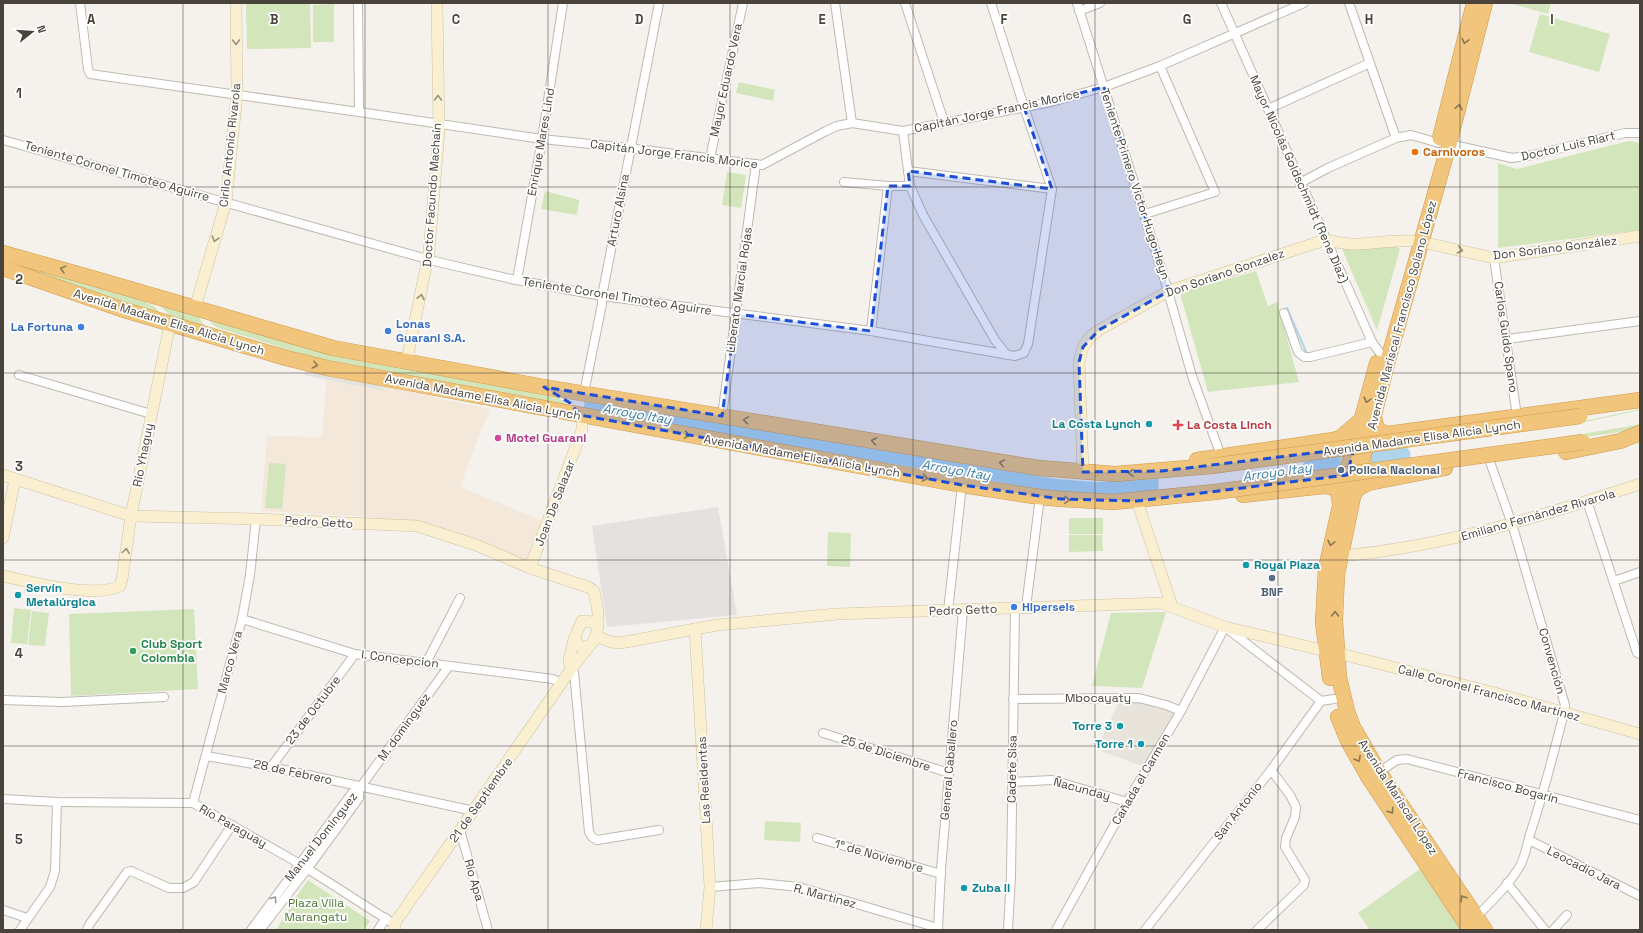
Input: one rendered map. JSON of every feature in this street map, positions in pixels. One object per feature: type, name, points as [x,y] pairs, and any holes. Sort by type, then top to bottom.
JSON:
[{"type":"highway","name":"Avenida Mariscal Francisco Solano López","points":[[1444,144],[1474,3]]},
{"type":"highway","name":"Avenida Mariscal Francisco Solano López","points":[[1332,652],[1323,622],[1326,568],[1340,505],[1355,465],[1368,418],[1388,360],[1417,241],[1485,3]]},
{"type":"highway","name":"Avenida Mariscal Francisco Solano López","points":[[1368,418],[1376,348],[1417,241]]},
{"type":"highway","name":"Avenida Madame Elisa Alicia Lynch","points":[[3,253],[332,348],[407,360],[544,387],[1018,466],[1115,474],[1162,471],[1216,461],[1580,416],[1640,402]]},
{"type":"highway","name":"Avenida Madame Elisa Alicia Lynch","points":[[3,268],[121,309],[286,358],[327,368],[962,485],[1040,497],[1095,502],[1137,501],[1215,492],[1640,433]]},
{"type":"highway","points":[[86,276],[95,281],[146,297],[165,312],[170,324]]},
{"type":"highway","points":[[195,308],[205,322],[213,329],[265,345],[286,358]]},
{"type":"highway","points":[[544,387],[570,404],[580,415]]},
{"type":"highway","points":[[1216,461],[1334,440],[1340,438],[1368,418],[1376,430],[1386,434],[1517,416],[1640,402]]},
{"type":"highway","points":[[1353,497],[1357,489],[1368,483],[1427,471],[1598,447],[1620,441],[1640,433]]},
{"type":"highway","name":"Avenida Mariscal Francisco Solano López","points":[[1332,652],[1337,575],[1353,497],[1355,465]]},
{"type":"highway","points":[[1165,497],[1206,500],[1324,486],[1332,487],[1338,491],[1340,496],[1340,505]]},
{"type":"highway","name":"Avenida Mariscal López","points":[[1332,652],[1328,700],[1338,717],[1348,740],[1369,778],[1473,924],[1485,930]]},
{"type":"highway","name":"Avenida Mariscal López","points":[[1332,652],[1347,711],[1353,727],[1473,924]]},
{"type":"street","name":"Capitán Jorge Francis Morice","points":[[80,3],[88,69],[90,74],[542,139],[630,148],[762,165],[837,126],[852,123],[903,131],[1024,108],[1104,88],[1160,66],[1304,3]]},
{"type":"street","name":"Cirilo Antonio Rivarola","points":[[195,308],[226,202],[237,94],[236,3]]},
{"type":"street","points":[[358,3],[359,112]]},
{"type":"street","name":"Doctor Facundo Machaín","points":[[407,360],[428,260],[438,124],[437,3]]},
{"type":"street","name":"Enrique Mares Lind","points":[[517,280],[542,139],[563,3]]},
{"type":"street","name":"Arturo Alsina","points":[[584,393],[659,3]]},
{"type":"street","name":"Mayor Eduardo Vera","points":[[710,158],[743,3]]},
{"type":"street","points":[[835,3],[852,123]]},
{"type":"street","points":[[905,3],[944,122]]},
{"type":"street","points":[[903,131],[910,186],[923,214],[995,340],[1007,355],[1021,355],[1027,349],[1052,189],[990,3]]},
{"type":"street","points":[[1078,7],[1100,3]]},
{"type":"street","name":"Mayor Nicolás Goldschmidt (Rene Diaz)","points":[[1221,3],[1325,240],[1376,348]]},
{"type":"street","points":[[1349,3],[1396,138]]},
{"type":"street","name":"Teniente Primero Victor Hugo Heyn","points":[[1078,7],[1169,291],[1216,461]]},
{"type":"street","points":[[1268,109],[1370,63]]},
{"type":"street","points":[[1145,214],[1215,192],[1160,66]]},
{"type":"street","name":"Doctor Luis Riart","points":[[1300,183],[1328,168],[1396,138],[1411,135],[1444,144],[1512,158],[1533,155],[1625,133],[1640,134]]},
{"type":"street","name":"Teniente Coronel Timoteo Aguirre","points":[[3,140],[428,260],[517,280],[602,296],[871,331],[1007,355]]},
{"type":"street","name":"Liberato Marcial Rojas","points":[[722,416],[756,164]]},
{"type":"street","points":[[908,171],[1052,189]]},
{"type":"street","points":[[844,182],[888,186],[910,186]]},
{"type":"street","points":[[871,331],[888,186]]},
{"type":"street","name":"Don Soriano González","points":[[1417,241],[1494,258],[1640,236]]},
{"type":"street","name":"Don Soriano Gonzalez","points":[[1084,472],[1079,362],[1083,347],[1090,337],[1099,330],[1169,291],[1325,240],[1358,244],[1395,240],[1417,241]]},
{"type":"street","name":"Carlos Guido Spano","points":[[1494,258],[1517,416]]},
{"type":"street","points":[[1284,313],[1298,352],[1304,357],[1376,348]]},
{"type":"street","points":[[1507,339],[1640,321]]},
{"type":"street","name":"Río Yhaguy","points":[[3,576],[78,590],[108,590],[120,586],[131,516],[170,324]]},
{"type":"street","points":[[19,375],[151,414]]},
{"type":"street","name":"Joan De Salazar","points":[[530,568],[582,430],[580,415]]},
{"type":"street","name":"Convención","points":[[1473,924],[1508,883],[1525,854],[1528,840],[1543,795],[1564,713],[1564,701],[1512,524],[1490,462]]},
{"type":"street","name":"Pedro Getto","points":[[3,475],[131,516],[256,519],[417,526],[476,545],[530,568],[591,589],[594,591],[595,600]]},
{"type":"street","points":[[3,538],[15,479]]},
{"type":"street","name":"Emiliano Fernández Rivarola","points":[[1340,556],[1435,543],[1512,524],[1640,484]]},
{"type":"street","points":[[948,611],[962,485]]},
{"type":"street","name":"Cadete Sisa","points":[[1008,930],[1011,875],[1014,699],[1021,607],[1040,497]]},
{"type":"street","points":[[1137,501],[1172,606]]},
{"type":"street","points":[[1587,501],[1637,653],[1640,654]]},
{"type":"street","name":"Marco Vera","points":[[193,803],[242,619],[250,575],[256,519]]},
{"type":"street","points":[[1614,581],[1640,572]]},
{"type":"street","points":[[426,663],[460,598]]},
{"type":"street","points":[[595,600],[582,621],[574,639],[569,660],[571,669],[574,672],[589,832],[592,837],[597,840],[659,830]]},
{"type":"street","points":[[595,600],[598,612],[597,631]]},
{"type":"street","name":"Pedro Getto","points":[[582,621],[593,622],[597,631],[611,642],[620,643],[743,622],[837,614],[1161,603],[1225,627],[1332,652]]},
{"type":"street","name":"General Caballero","points":[[938,929],[940,874],[963,610]]},
{"type":"street","name":"I. Concepcion","points":[[242,619],[355,654],[553,679],[561,683]]},
{"type":"street","points":[[1225,627],[1328,700]]},
{"type":"street","name":"Cañada el Carmen","points":[[1056,930],[1127,802],[1181,711],[1225,627]]},
{"type":"street","name":"Las Residentas","points":[[695,629],[710,888],[706,930]]},
{"type":"street","name":"21 de Septiembre","points":[[378,930],[392,924],[474,811],[597,631]]},
{"type":"street","points":[[574,639],[580,646],[587,647]]},
{"type":"street","name":"Calle Coronel Francisco Martínez","points":[[1332,652],[1491,692],[1640,734]]},
{"type":"street","name":"23 de Octubre","points":[[271,767],[355,654]]},
{"type":"street","name":"M. dominguez","points":[[360,788],[449,666]]},
{"type":"street","points":[[3,700],[62,702],[164,697]]},
{"type":"street","name":"Mbocayaty","points":[[1014,699],[1139,698],[1166,705],[1181,711]]},
{"type":"street","name":"San Antonio","points":[[1144,930],[1328,700]]},
{"type":"street","name":"25 de Diciembre","points":[[823,733],[949,773]]},
{"type":"street","name":"28 de Febrero","points":[[206,756],[271,767],[360,788],[474,811]]},
{"type":"street","name":"Francisco Bogarín","points":[[1380,772],[1397,760],[1407,759],[1640,820]]},
{"type":"street","points":[[1257,930],[1304,885],[1305,880],[1285,847],[1286,838],[1295,817],[1296,807],[1290,795],[1271,770]]},
{"type":"street","name":"Ñacunday","points":[[1012,782],[1052,780],[1127,802]]},
{"type":"street","name":"Manuel Dominguez","points":[[251,930],[352,793],[360,788]]},
{"type":"street","name":"Manuel Dominguez","points":[[260,930],[359,798],[360,788]]},
{"type":"street","name":"Río Paraguay","points":[[3,799],[57,802],[193,803],[308,868],[392,924]]},
{"type":"street","points":[[20,930],[50,887],[55,871],[57,802]]},
{"type":"street","points":[[87,930],[127,872],[131,871],[169,888],[183,888],[194,882],[232,825]]},
{"type":"street","name":"Río Apa","points":[[460,830],[488,930]]},
{"type":"street","name":"1° de Noviembre","points":[[817,838],[940,874]]},
{"type":"street","name":"Leocadio Jara","points":[[1528,840],[1640,896]]},
{"type":"street","name":"R. Martinez","points":[[710,888],[759,883],[799,887],[938,929]]},
{"type":"street","points":[[1508,883],[1545,930]]},
{"type":"street","points":[[3,910],[27,918]]},
{"type":"street","points":[[1553,930],[1567,915]]},
{"type":"highlighted area","points":[[1104,87],[1169,291],[1099,330],[1083,347],[1079,362],[1083,472],[1162,471],[1354,448],[1347,475],[1137,501],[1061,499],[962,485],[580,415],[570,403],[544,387],[722,416],[736,314],[871,331],[888,186],[910,186],[908,171],[1052,189],[1024,107]]},
{"type":"shaded area","points":[[306,367],[386,382],[384,391],[304,375]]},
{"type":"shaded area","points":[[327,374],[490,409],[468,464],[461,487],[545,522],[530,560],[360,516],[261,511],[267,436],[322,437]]},
{"type":"shaded area","points":[[718,507],[737,615],[607,627],[592,526]]},
{"type":"shaded area","points":[[1120,700],[1149,703],[1176,713],[1144,767],[1101,751],[1107,740],[1102,738]]},
{"type":"green space","points":[[246,3],[310,3],[311,48],[247,49]]},
{"type":"green space","points":[[1509,3],[1551,3],[1548,14]]},
{"type":"green space","points":[[334,4],[334,42],[313,42],[313,5]]},
{"type":"green space","points":[[1540,14],[1610,34],[1599,72],[1529,52]]},
{"type":"green space","points":[[739,82],[775,90],[773,101],[736,93]]},
{"type":"green space","points":[[1629,141],[1640,143],[1640,230],[1498,248],[1498,163],[1517,169]]},
{"type":"green space","points":[[727,172],[746,175],[741,208],[722,205]]},
{"type":"green space","points":[[545,191],[579,200],[577,215],[541,209]]},
{"type":"green space","points":[[1396,246],[1400,249],[1377,330],[1342,249]]},
{"type":"green space","points":[[3,260],[75,279],[142,301],[154,306],[165,318]]},
{"type":"green space","points":[[1256,271],[1268,306],[1277,302],[1299,382],[1208,392],[1180,293]]},
{"type":"green space","points":[[158,303],[197,315],[208,330],[173,319]]},
{"type":"green space","points":[[204,315],[548,392],[568,405],[312,360],[271,344],[221,329],[213,325]]},
{"type":"green space","points":[[1640,409],[1640,428],[1614,433],[1365,467],[1370,451],[1588,420]]},
{"type":"green space","points":[[1347,454],[1343,470],[1196,476],[1128,481],[1127,477]]},
{"type":"green space","points":[[269,463],[286,464],[282,509],[265,508]]},
{"type":"green space","points":[[1069,518],[1103,518],[1103,534],[1069,534]]},
{"type":"green space","points":[[828,532],[851,533],[850,567],[827,566]]},
{"type":"green space","points":[[1069,535],[1102,535],[1103,551],[1069,552]]},
{"type":"green space","points":[[14,608],[31,610],[27,644],[11,643]]},
{"type":"green space","name":"Club Sport Colombia","points":[[194,609],[198,689],[71,696],[69,614]]},
{"type":"green space","points":[[32,611],[49,613],[45,646],[28,645]]},
{"type":"green space","points":[[1166,612],[1142,688],[1092,686],[1111,613]]},
{"type":"green space","points":[[765,821],[801,823],[800,842],[764,840]]},
{"type":"green space","points":[[1420,869],[1462,928],[1459,930],[1370,930],[1358,913]]},
{"type":"green space","name":"Plaza Villa Marangatu","points":[[308,880],[370,921],[364,930],[276,930],[290,908],[289,907]]},
{"type":"water","points":[[585,400],[1056,479],[1094,482],[1130,481],[1195,476],[1327,471],[1121,495],[1056,492],[583,411]]},
{"type":"pier","points":[[1640,410],[1640,424],[1520,444],[1385,462],[1388,450],[1586,422]]},
{"type":"pier","points":[[1328,457],[1329,471],[1159,494],[1158,477]]},
{"type":"waterway","points":[[1287,308],[1307,354]]},
{"type":"waterway","name":"Arroyo Itay","points":[[1376,458],[1404,454]]},
{"type":"waterway","name":"Arroyo Itay","points":[[1309,467],[1334,463]]},
{"type":"place","name":"Carnivoros","points":[[1415,152]]},
{"type":"place","name":"La Fortuna","points":[[81,327]]},
{"type":"place","name":"Lonas Guarani S.A.","points":[[388,331]]},
{"type":"place","name":"La Costa Lynch","points":[[1149,424]]},
{"type":"place","name":"La Costa Linch","points":[[1178,425]]},
{"type":"place","name":"Motel Guarani","points":[[498,438]]},
{"type":"place","name":"Policia Nacional","points":[[1341,470]]},
{"type":"place","name":"Royal Plaza","points":[[1246,565]]},
{"type":"place","name":"BNF","points":[[1272,578]]},
{"type":"place","name":"Servín Metalúrgica","points":[[18,595]]},
{"type":"place","name":"Hiperseis","points":[[1014,607]]},
{"type":"place","name":"Club Sport Colombia","points":[[133,651]]},
{"type":"place","name":"Torre 3","points":[[1120,726]]},
{"type":"place","name":"Torre 1","points":[[1141,744]]},
{"type":"place","name":"Zuba II","points":[[964,888]]}]
